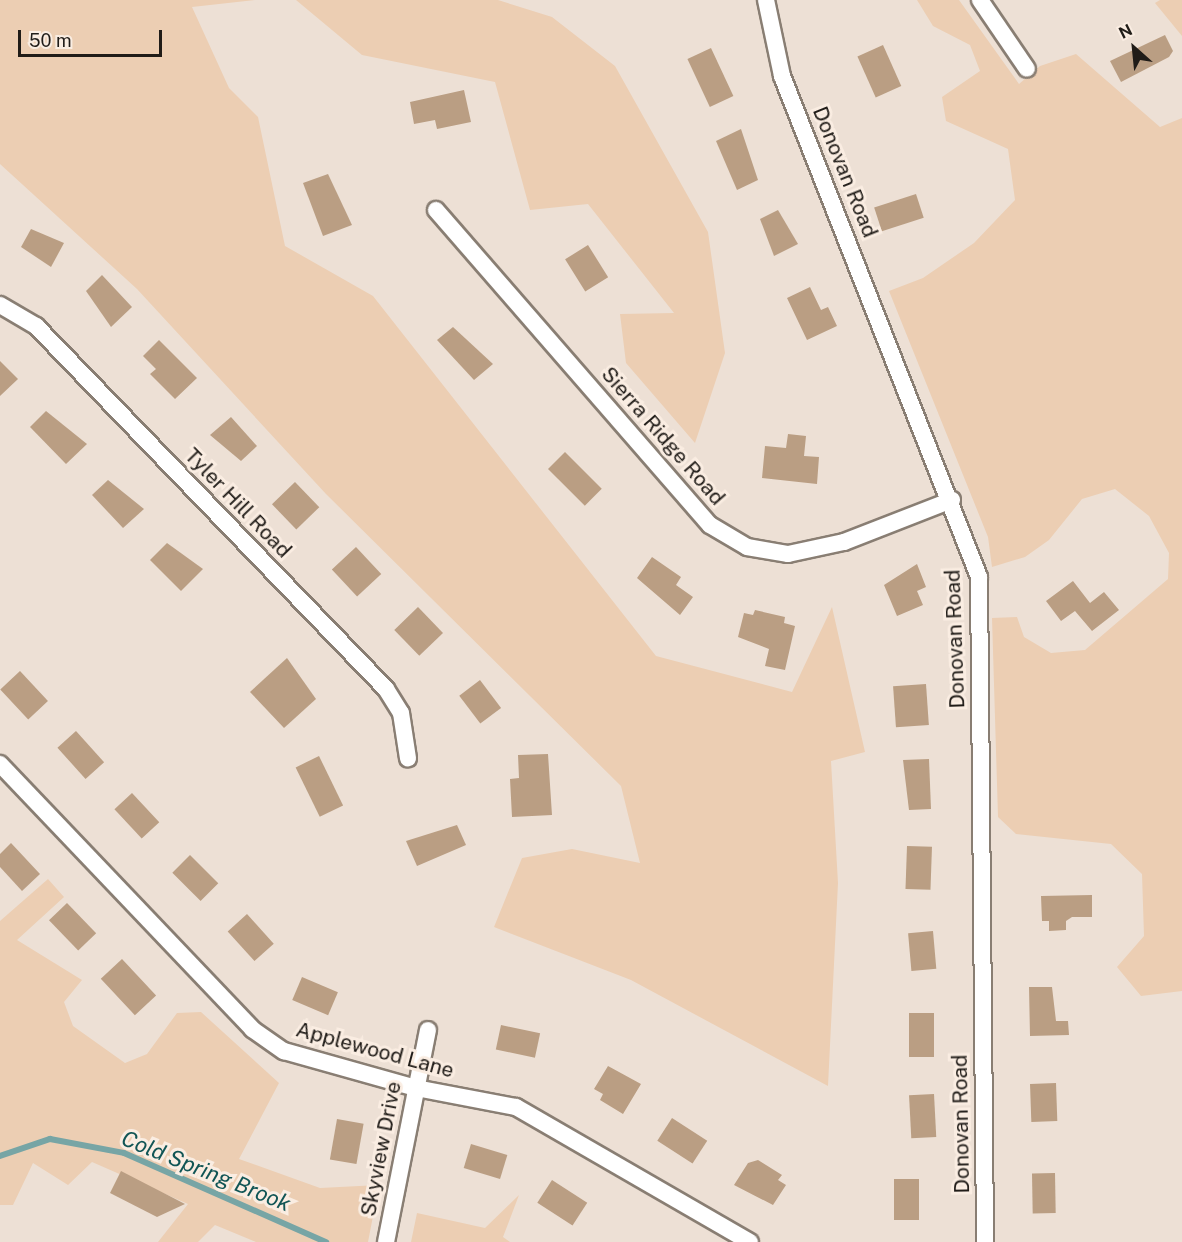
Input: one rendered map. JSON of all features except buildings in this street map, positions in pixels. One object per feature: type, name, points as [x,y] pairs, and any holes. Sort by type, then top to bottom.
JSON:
[{"type":"street","name":"Donovan Road","points":[[766,0],[782,76],[952,500],[979,577],[985,1242]]},
{"type":"street","points":[[980,0],[1027,69]]},
{"type":"street","name":"Sierra Ridge Road","points":[[436,210],[710,525],[747,547],[788,554],[844,542],[952,500]]},
{"type":"street","name":"Tyler Hill Road","points":[[0,305],[36,326],[386,689],[401,713],[408,758]]},
{"type":"street","name":"Applewood Lane","points":[[0,764],[252,1029],[284,1051],[416,1088],[516,1107],[750,1242]]},
{"type":"street","name":"Skyview Drive","points":[[386,1242],[428,1030]]},
{"type":"shaded area","points":[[0,0],[255,0],[192,7],[229,88],[258,117],[285,246],[373,296],[656,656],[792,692],[832,607],[865,752],[831,761],[838,883],[828,1086],[631,980],[494,927],[522,858],[572,849],[640,863],[621,786],[326,494],[137,289],[0,164]]},
{"type":"shaded area","points":[[296,0],[498,0],[552,17],[615,66],[708,232],[725,353],[695,443],[626,363],[620,314],[674,313],[588,204],[530,210],[495,82],[362,55]]},
{"type":"shaded area","points":[[917,0],[959,0],[1019,84],[1040,66],[1076,54],[1160,127],[1182,118],[1182,991],[1141,996],[1117,967],[1144,936],[1142,874],[1111,844],[1016,834],[998,817],[992,618],[1017,617],[1024,637],[1051,653],[1085,650],[1168,579],[1169,553],[1149,516],[1115,489],[1082,499],[1049,540],[1025,557],[992,567],[988,537],[889,291],[923,278],[974,243],[1015,200],[1008,149],[946,121],[942,97],[980,71],[970,45],[933,26]]},
{"type":"shaded area","points":[[1160,0],[1182,0],[1182,36],[1155,3]]},
{"type":"shaded area","points":[[48,879],[64,897],[17,940],[82,980],[64,1002],[73,1026],[125,1063],[147,1054],[177,1013],[201,1012],[279,1083],[239,1159],[320,1188],[379,1185],[368,1242],[256,1242],[215,1225],[198,1242],[158,1242],[188,1204],[92,1162],[68,1185],[33,1163],[13,1205],[0,1205],[0,921]]},
{"type":"shaded area","points":[[519,1195],[503,1237],[510,1242],[411,1242],[417,1213],[485,1228]]},
{"type":"waterway","name":"Cold Spring Brook","points":[[0,1156],[50,1139],[124,1153],[326,1242]]}]
